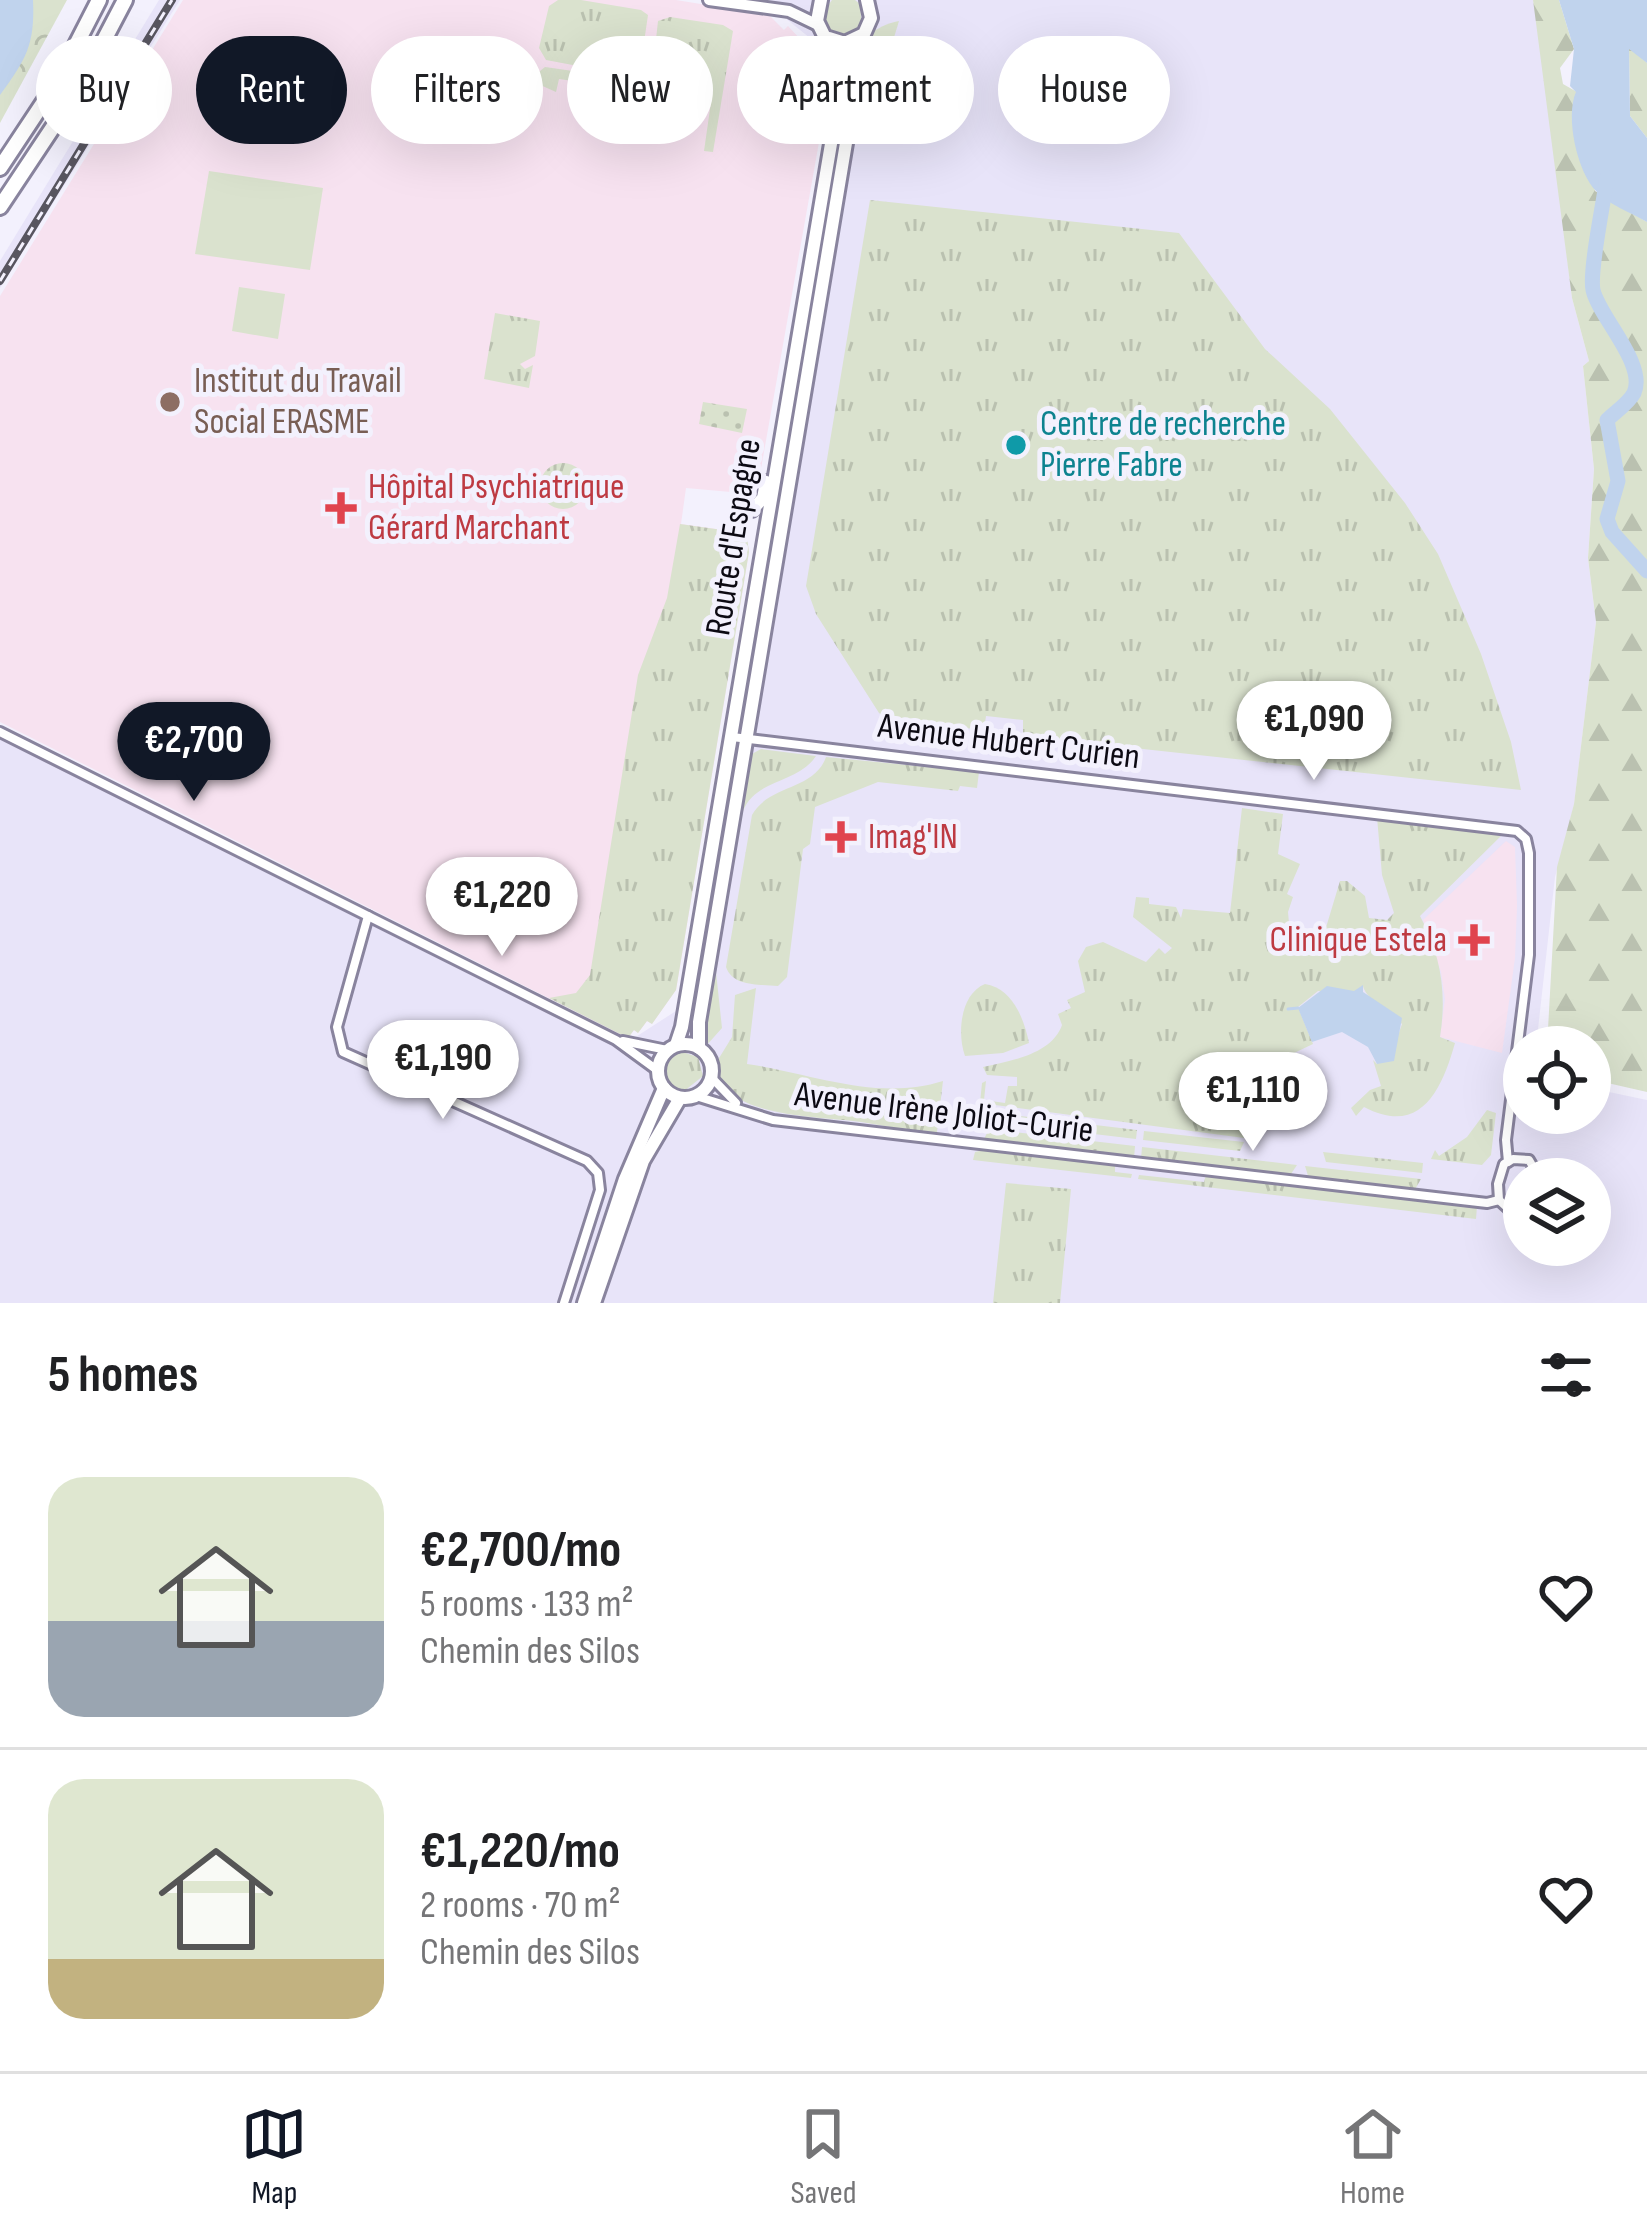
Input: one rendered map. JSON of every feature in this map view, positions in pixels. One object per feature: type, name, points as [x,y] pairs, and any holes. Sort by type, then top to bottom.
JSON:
[{"type":"highway","points":[[0,168],[57,82],[99,0]]},
{"type":"highway","points":[[0,207],[80,88],[124,0]]},
{"type":"main road","name":"Route d'Espagne","points":[[861,36],[872,18],[867,0]]},
{"type":"main road","points":[[821,1],[818,26],[826,36]]},
{"type":"main road","name":"Route d'Espagne","points":[[699,1048],[783,423],[830,144]]},
{"type":"main road","name":"Route d'Espagne","points":[[672,1048],[682,1027],[739,738],[847,144]]},
{"type":"main road","points":[[752,510],[763,498],[783,423]]},
{"type":"main road","points":[[672,1048],[699,1048],[712,1065],[712,1077],[696,1096],[680,1098],[664,1088],[657,1070],[672,1048]]},
{"type":"main road","points":[[584,1303],[625,1179],[664,1088]]},
{"type":"main road","points":[[594,1303],[643,1161],[680,1098]]},
{"type":"street","points":[[709,0],[789,11],[818,26]]},
{"type":"street","points":[[789,11],[821,1]]},
{"type":"street","points":[[0,732],[616,1040],[657,1070]]},
{"type":"street","name":"Avenue Hubert Curien","points":[[739,738],[1517,831],[1526,838],[1529,853],[1529,955],[1508,1158]]},
{"type":"street","points":[[369,915],[335,1035],[343,1052],[587,1161],[598,1173],[600,1190],[564,1303]]},
{"type":"street","points":[[364,942],[381,922]]},
{"type":"street","points":[[616,1040],[672,1048]]},
{"type":"street","name":"Avenue Irène Joliot-Curie","points":[[712,1077],[741,1108]]},
{"type":"street","name":"Avenue Irène Joliot-Curie","points":[[696,1096],[792,1122],[1487,1204],[1499,1200]]},
{"type":"street","points":[[1503,1170],[1499,1200],[1503,1204]]},
{"type":"shaded area","points":[[159,0],[180,0],[158,36],[137,36]]},
{"type":"shaded area","name":"Hôpital Psychiatrique Gérard Marchant","points":[[183,0],[676,0],[769,15],[797,36],[737,36],[737,144],[819,144],[759,480],[742,493],[686,488],[681,524],[737,532],[747,538],[749,552],[676,990],[652,1024],[647,1021],[628,1038],[0,722],[0,296],[94,144],[172,144],[172,36],[161,36]]},
{"type":"shaded area","points":[[715,0],[1533,0],[1572,298],[1589,361],[1583,366],[1594,469],[1588,558],[1596,622],[1574,805],[1555,877],[1538,1026],[1503,1026],[1503,1134],[1611,1134],[1611,1092],[1647,1100],[1647,1303],[0,1303],[0,726],[631,1040],[679,1009],[823,144],[974,144],[974,36],[807,36],[779,13]]},
{"type":"shaded area","points":[[71,144],[90,144],[0,288],[0,261]]},
{"type":"shaded area","name":"Clinique Estela","points":[[1506,841],[1515,847],[1515,958],[1502,1053],[1440,1037],[1445,999],[1423,920]]},
{"type":"green space","points":[[0,0],[67,0],[47,36],[36,36],[36,57],[0,123]]},
{"type":"green space","points":[[558,0],[641,10],[648,15],[645,36],[567,36],[567,64],[546,60],[542,36],[549,6]]},
{"type":"green space","points":[[832,0],[855,0],[860,4],[862,27],[848,36],[828,30],[824,11]]},
{"type":"green space","points":[[1533,0],[1559,0],[1574,49],[1560,68],[1563,84],[1577,92],[1595,191],[1647,222],[1647,1092],[1611,1084],[1611,1026],[1548,1026],[1557,867],[1574,804],[1596,622],[1588,558],[1594,469],[1583,366],[1589,361],[1572,298]]},
{"type":"green space","points":[[670,17],[723,25],[733,31],[713,152],[704,151],[705,144],[713,144],[713,36],[656,36],[658,21]]},
{"type":"green space","points":[[899,21],[894,36],[869,36]]},
{"type":"green space","points":[[1629,47],[1647,63],[1647,138],[1630,116]]},
{"type":"green space","points":[[545,67],[567,70],[567,80],[559,79],[556,92],[543,86]]},
{"type":"green space","points":[[209,171],[323,188],[310,270],[195,254]]},
{"type":"green space","points":[[870,200],[1179,233],[1265,349],[1330,409],[1405,503],[1438,554],[1481,654],[1511,742],[1521,790],[1023,736],[1023,720],[986,716],[984,730],[889,720],[879,713],[816,614],[806,586]]},
{"type":"green space","points":[[239,287],[285,294],[278,339],[232,331]]},
{"type":"green space","points":[[495,313],[540,321],[535,356],[520,364],[525,369],[533,365],[529,388],[484,379]]},
{"type":"green space","points":[[703,402],[747,409],[742,433],[699,424]]},
{"type":"green space","points":[[563,463],[579,470],[586,486],[579,502],[563,509],[547,502],[540,486],[547,470]]},
{"type":"green space","points":[[680,524],[737,532],[747,538],[749,552],[676,990],[652,1024],[647,1021],[628,1038],[549,998],[576,993],[590,975],[638,675],[667,598]]},
{"type":"green space","points":[[761,749],[816,756],[799,772],[757,792],[743,811],[716,972],[722,1028],[706,1046],[703,1037],[750,755]]},
{"type":"green space","points":[[826,757],[979,772],[977,788],[960,786],[958,791],[878,782],[815,807],[810,844],[803,849],[787,977],[778,986],[741,981],[726,967],[752,815],[769,798],[812,776]]},
{"type":"green space","points":[[1242,808],[1283,814],[1278,854],[1300,864],[1287,894],[1293,897],[1288,912],[1290,934],[1299,936],[1298,952],[1318,954],[1340,881],[1347,881],[1365,896],[1369,918],[1387,920],[1394,913],[1382,875],[1377,817],[1505,832],[1420,916],[1440,975],[1440,1037],[1455,1043],[1443,1077],[1426,1104],[1400,1116],[1364,1107],[1356,1116],[1351,1108],[1381,1086],[1373,1060],[1377,1064],[1394,1047],[1402,1024],[1363,986],[1354,992],[1318,991],[1298,1007],[1313,1044],[1254,1072],[1244,1138],[980,1103],[986,1081],[984,1100],[1005,1103],[1008,1086],[1017,1086],[1017,1077],[987,1075],[983,1067],[1029,1055],[1057,1035],[1062,1025],[1058,1014],[1071,1008],[1067,1000],[1085,992],[1078,961],[1086,947],[1103,942],[1146,962],[1159,948],[1165,954],[1172,948],[1133,917],[1136,897],[1149,898],[1149,904],[1176,907],[1181,918],[1183,909],[1230,913]]},
{"type":"green space","points":[[985,984],[1009,998],[1029,1043],[1003,1053],[965,1056],[961,1037],[966,1005]]},
{"type":"green space","points":[[756,988],[747,1064],[869,1087],[918,1087],[943,1081],[937,1132],[793,1115],[749,1104],[732,1094],[720,1081],[716,1063],[732,1037],[735,995]]},
{"type":"green space","points":[[679,1051],[698,1057],[703,1076],[683,1092],[670,1088],[663,1076],[668,1057]]},
{"type":"green space","points":[[1487,1110],[1496,1113],[1491,1155],[1482,1165],[1431,1159],[1435,1150],[1439,1156],[1467,1137]]},
{"type":"green space","points":[[979,1111],[1137,1130],[1136,1139],[978,1121]]},
{"type":"green space","points":[[989,1129],[1135,1146],[1134,1159],[984,1139]]},
{"type":"green space","points":[[1144,1131],[1244,1142],[1240,1151],[1143,1140]]},
{"type":"green space","points":[[1142,1147],[1297,1165],[1289,1177],[1141,1159]]},
{"type":"green space","points":[[975,1152],[1115,1164],[1115,1172],[1132,1174],[1131,1178],[973,1160]]},
{"type":"green space","points":[[1323,1152],[1423,1163],[1422,1173],[1326,1162]]},
{"type":"green space","points":[[1305,1166],[1421,1179],[1414,1191],[1309,1179]]},
{"type":"green space","points":[[1139,1175],[1204,1182],[1206,1175],[1477,1206],[1476,1219],[1138,1179]]},
{"type":"green space","points":[[1006,1183],[1071,1189],[1060,1303],[993,1303]]},
{"type":"water","points":[[0,0],[33,0],[33,16],[27,51],[0,95]]},
{"type":"water","points":[[1559,0],[1647,0],[1647,63],[1629,49],[1630,116],[1647,138],[1647,222],[1602,197],[1584,172],[1573,129],[1574,49]]},
{"type":"water","points":[[1363,985],[1363,992],[1402,1018],[1394,1061],[1377,1064],[1368,1047],[1342,1032],[1312,1042],[1298,1008],[1327,986],[1354,991]]},
{"type":"waterway","points":[[1607,177],[1593,290],[1628,355],[1636,381],[1634,393],[1607,420],[1618,481],[1607,519],[1612,532],[1647,571]]},
{"type":"waterway","points":[[1288,1009],[1298,1008]]},
{"type":"railway","points":[[0,281],[172,0]]},
{"type":"place","name":"Institut du Travail Social ERASME","points":[[170,402]]},
{"type":"place","name":"Centre de recherche Pierre Fabre","points":[[1016,445]]},
{"type":"place","name":"Hôpital Psychiatrique Gérard Marchant","points":[[341,508]]},
{"type":"place","name":"Imag'IN","points":[[841,837]]},
{"type":"place","name":"Clinique Estela","points":[[1474,940]]}]
